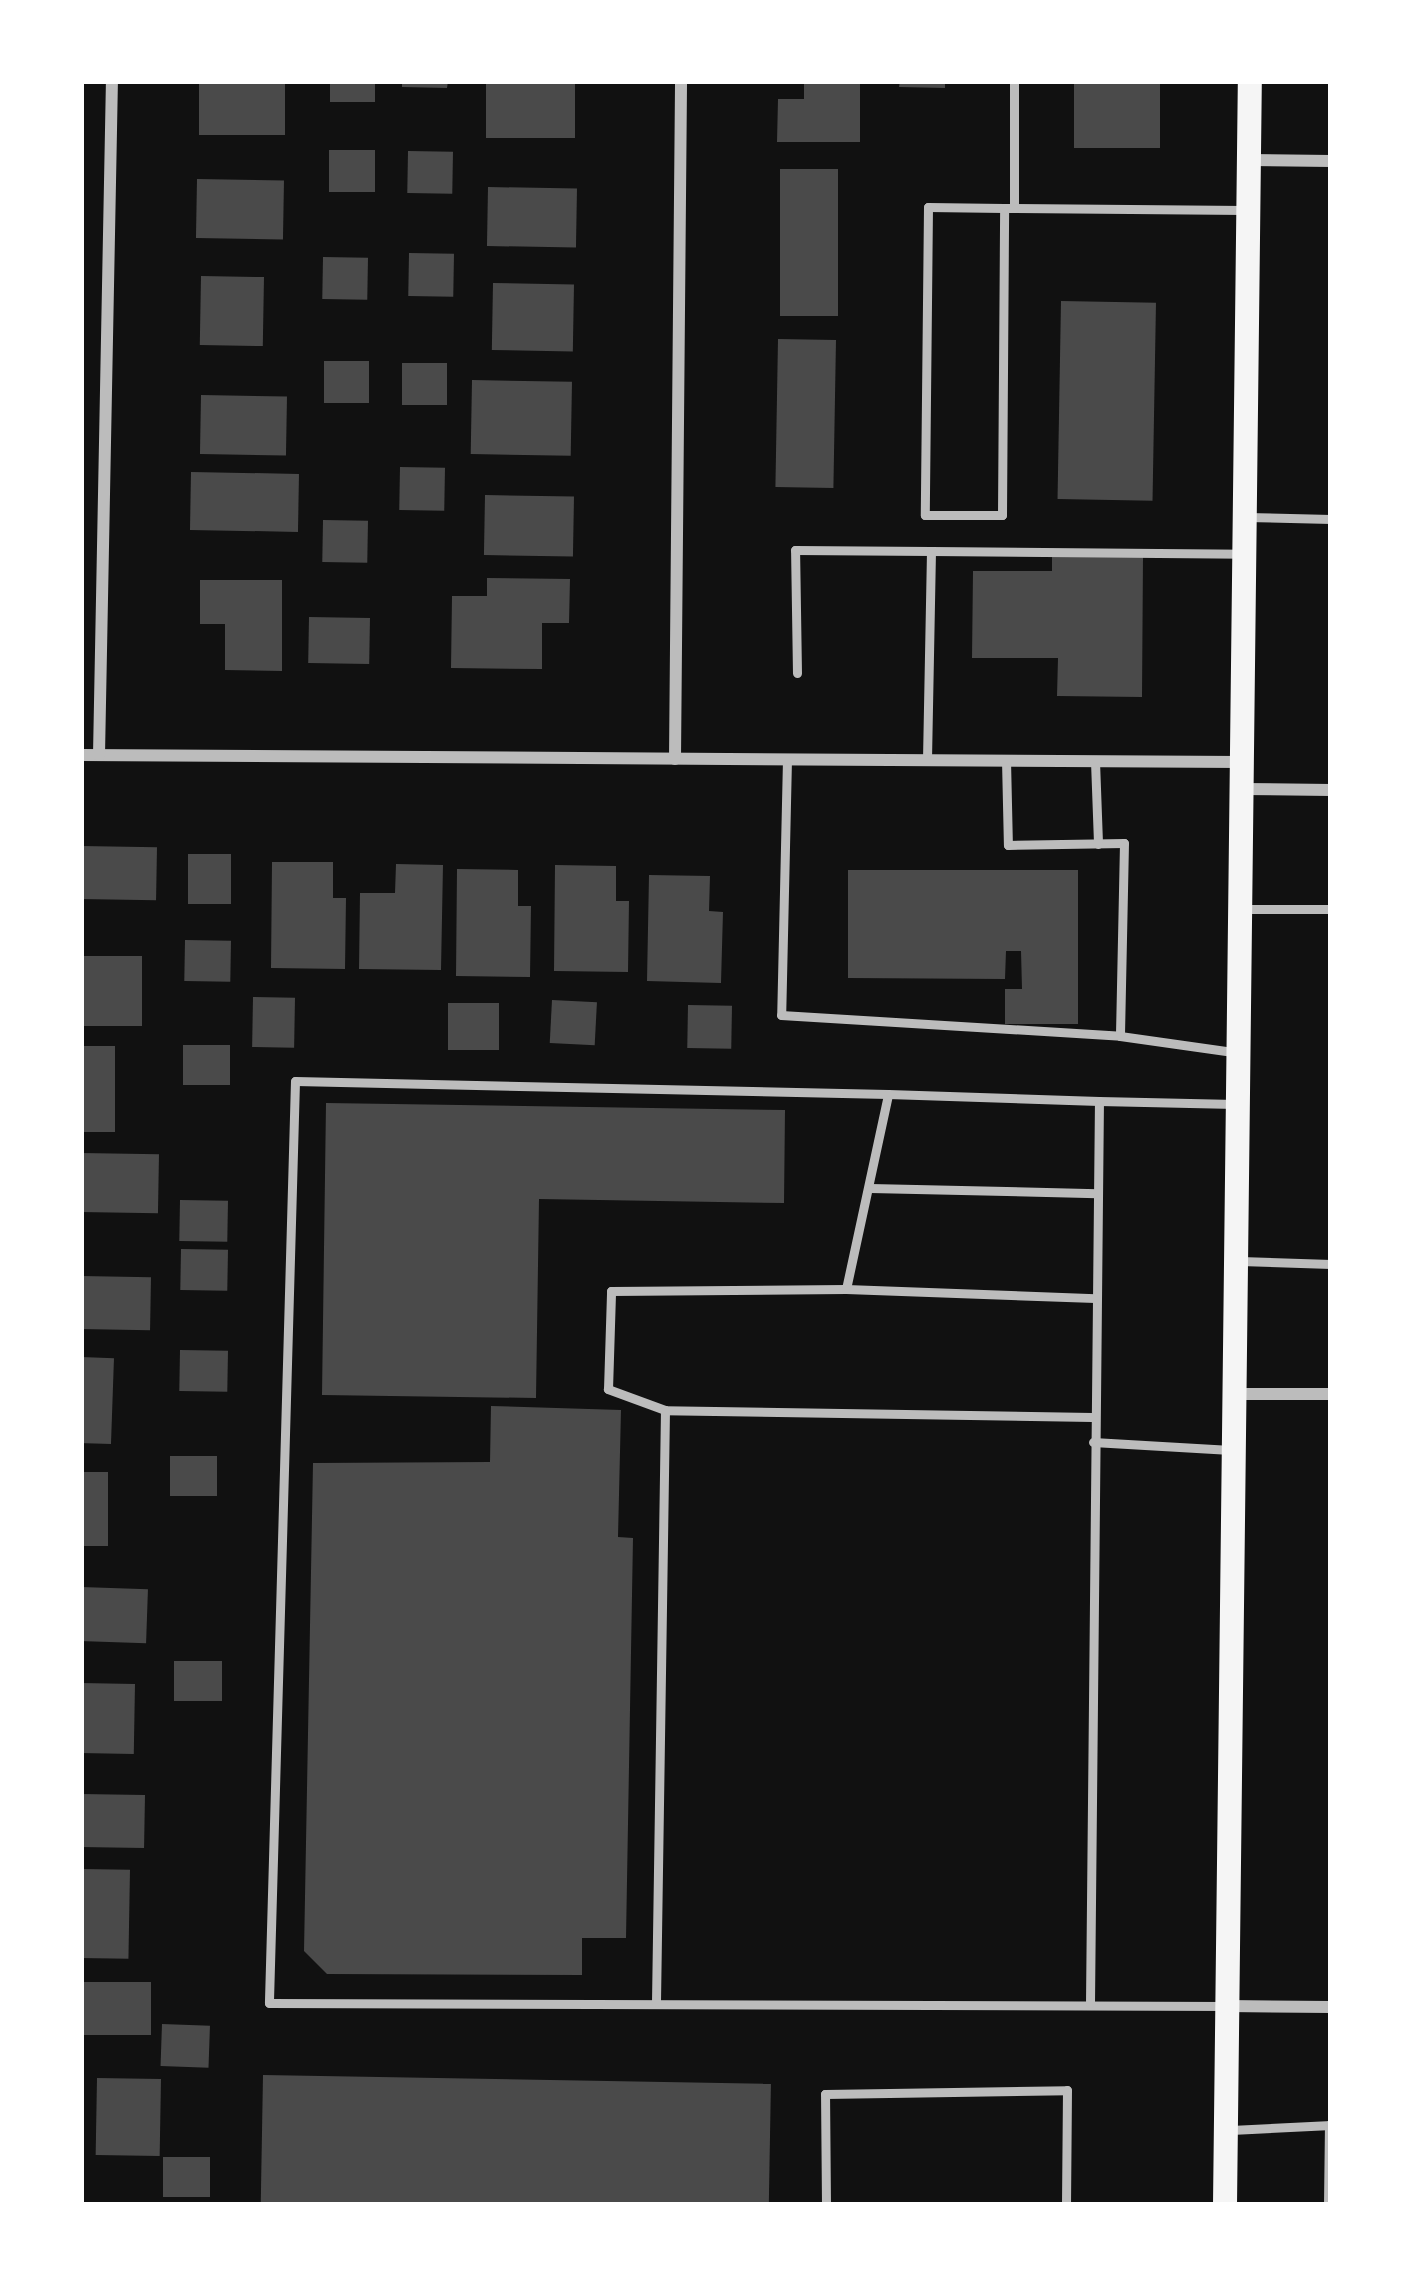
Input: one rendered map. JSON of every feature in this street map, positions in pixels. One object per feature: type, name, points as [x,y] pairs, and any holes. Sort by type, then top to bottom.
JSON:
[{"type":"main road","points":[[1225,2205],[1250,81]]},
{"type":"street","points":[[99,755],[112,81]]},
{"type":"street","points":[[675,759],[680,81]]},
{"type":"street","points":[[1249,160],[1331,160]]},
{"type":"street","points":[[81,755],[1243,762]]},
{"type":"street","points":[[1243,789],[1331,790]]},
{"type":"street","points":[[1233,1394],[1331,1394]]},
{"type":"street","points":[[1227,2006],[1331,2007]]},
{"type":"lane","points":[[1014,81],[1009,208],[1002,515],[925,514],[928,207],[1009,208],[1248,210]]},
{"type":"lane","points":[[1246,518],[1331,518]]},
{"type":"lane","points":[[797,673],[796,550],[1245,554]]},
{"type":"lane","points":[[927,760],[931,551]]},
{"type":"lane","points":[[788,760],[781,1015],[1120,1036],[1239,1053]]},
{"type":"lane","points":[[1006,760],[1008,845],[1124,843],[1120,1036]]},
{"type":"lane","points":[[1095,761],[1098,844]]},
{"type":"lane","points":[[1241,909],[1331,909]]},
{"type":"lane","points":[[1227,2006],[269,2003],[295,1082],[1238,1104]]},
{"type":"lane","points":[[847,1289],[888,1094]]},
{"type":"lane","points":[[1090,2003],[1092,1417],[1099,1101]]},
{"type":"lane","points":[[870,1188],[1097,1193]]},
{"type":"lane","points":[[1235,1261],[1331,1264]]},
{"type":"lane","points":[[1092,1417],[664,1410],[608,1389],[611,1292],[847,1289],[1095,1298]]},
{"type":"lane","points":[[656,2002],[664,1410]]},
{"type":"lane","points":[[1093,1442],[1232,1450]]},
{"type":"lane","points":[[826,2205],[825,2094],[1067,2090],[1066,2205]]},
{"type":"lane","points":[[1226,2130],[1330,2125],[1328,2205]]},
{"type":"building","points":[[199,81],[285,81],[285,135],[199,135]]},
{"type":"building","points":[[330,81],[375,81],[375,102],[330,102]]},
{"type":"building","points":[[402,81],[448,81],[447,88],[402,87]]},
{"type":"building","points":[[486,81],[575,81],[575,138],[486,138]]},
{"type":"building","points":[[804,81],[860,81],[860,142],[777,142],[778,99],[804,99]]},
{"type":"building","points":[[900,81],[945,81],[945,88],[899,87]]},
{"type":"building","points":[[1074,81],[1160,81],[1160,148],[1074,148]]},
{"type":"building","points":[[329,150],[375,150],[375,192],[329,192]]},
{"type":"building","points":[[408,151],[453,152],[452,194],[407,193]]},
{"type":"building","points":[[780,169],[838,169],[838,316],[780,316]]},
{"type":"building","points":[[197,179],[284,181],[283,240],[196,238]]},
{"type":"building","points":[[488,187],[577,189],[576,248],[487,246]]},
{"type":"building","points":[[409,253],[454,254],[453,297],[408,296]]},
{"type":"building","points":[[323,257],[368,258],[367,300],[322,299]]},
{"type":"building","points":[[201,276],[264,277],[263,346],[200,345]]},
{"type":"building","points":[[493,283],[574,284],[573,351],[492,350]]},
{"type":"building","points":[[1061,301],[1156,303],[1153,501],[1058,499]]},
{"type":"building","points":[[778,339],[836,340],[833,488],[775,487]]},
{"type":"building","points":[[324,361],[369,361],[369,403],[324,403]]},
{"type":"building","points":[[402,363],[447,363],[447,405],[402,405]]},
{"type":"building","points":[[472,380],[572,382],[571,456],[471,454]]},
{"type":"building","points":[[201,395],[287,397],[286,455],[200,454]]},
{"type":"building","points":[[400,467],[445,468],[444,511],[399,510]]},
{"type":"building","points":[[191,472],[299,474],[298,532],[190,530]]},
{"type":"building","points":[[485,495],[574,497],[573,557],[484,555]]},
{"type":"building","points":[[323,520],[368,521],[367,563],[322,562]]},
{"type":"building","points":[[1052,556],[1143,557],[1142,697],[1057,696],[1058,658],[972,658],[973,571],[1052,571]]},
{"type":"building","points":[[487,578],[570,579],[569,623],[542,623],[542,669],[451,668],[452,596],[487,596]]},
{"type":"building","points":[[200,580],[282,580],[282,671],[225,670],[225,624],[200,624]]},
{"type":"building","points":[[309,617],[370,618],[369,664],[308,663]]},
{"type":"building","points":[[81,846],[157,847],[156,900],[81,899]]},
{"type":"building","points":[[188,854],[231,854],[231,904],[188,904]]},
{"type":"building","points":[[272,862],[333,862],[333,898],[346,898],[345,969],[271,968]]},
{"type":"building","points":[[396,864],[443,865],[441,970],[359,969],[360,893],[395,893]]},
{"type":"building","points":[[555,865],[616,866],[616,901],[629,901],[628,972],[554,971]]},
{"type":"building","points":[[457,869],[518,870],[518,906],[531,906],[530,977],[456,976]]},
{"type":"building","points":[[848,870],[1078,870],[1078,1024],[1005,1024],[1005,989],[1022,989],[1021,951],[1006,951],[1005,979],[848,978]]},
{"type":"building","points":[[649,875],[710,876],[709,911],[723,912],[721,983],[647,981]]},
{"type":"building","points":[[185,940],[231,941],[230,982],[184,981]]},
{"type":"building","points":[[81,956],[142,956],[142,1026],[81,1026]]},
{"type":"building","points":[[253,997],[295,998],[294,1048],[252,1047]]},
{"type":"building","points":[[552,1000],[597,1002],[595,1045],[550,1043]]},
{"type":"building","points":[[448,1003],[499,1003],[499,1050],[448,1050]]},
{"type":"building","points":[[688,1005],[732,1006],[731,1049],[687,1048]]},
{"type":"building","points":[[183,1045],[230,1045],[230,1085],[183,1085]]},
{"type":"building","points":[[81,1046],[115,1046],[115,1132],[81,1132]]},
{"type":"building","points":[[326,1103],[785,1110],[784,1203],[539,1199],[536,1398],[322,1395]]},
{"type":"building","points":[[81,1153],[159,1154],[158,1213],[81,1212]]},
{"type":"building","points":[[180,1200],[228,1201],[227,1242],[179,1241]]},
{"type":"building","points":[[181,1249],[228,1250],[227,1291],[180,1290]]},
{"type":"building","points":[[81,1276],[151,1277],[150,1330],[81,1329]]},
{"type":"building","points":[[180,1350],[228,1351],[227,1392],[179,1391]]},
{"type":"building","points":[[81,1357],[114,1358],[111,1444],[81,1443]]},
{"type":"building","points":[[491,1406],[621,1410],[618,1537],[633,1538],[626,1938],[582,1938],[582,1975],[327,1974],[304,1951],[313,1463],[490,1462]]},
{"type":"building","points":[[170,1456],[217,1456],[217,1496],[170,1496]]},
{"type":"building","points":[[81,1472],[108,1472],[108,1546],[81,1546]]},
{"type":"building","points":[[81,1587],[148,1589],[146,1643],[81,1641]]},
{"type":"building","points":[[174,1661],[222,1661],[222,1701],[174,1701]]},
{"type":"building","points":[[81,1683],[135,1684],[134,1754],[81,1753]]},
{"type":"building","points":[[81,1794],[145,1795],[144,1848],[81,1847]]},
{"type":"building","points":[[81,1869],[130,1870],[128,1959],[81,1958]]},
{"type":"building","points":[[81,1982],[151,1982],[151,2035],[81,2035]]},
{"type":"building","points":[[162,2024],[210,2026],[209,2068],[161,2066]]},
{"type":"building","points":[[263,2075],[771,2084],[769,2205],[261,2205]]},
{"type":"building","points":[[97,2078],[161,2079],[160,2156],[96,2155]]},
{"type":"building","points":[[163,2157],[210,2157],[210,2197],[163,2197]]}]
